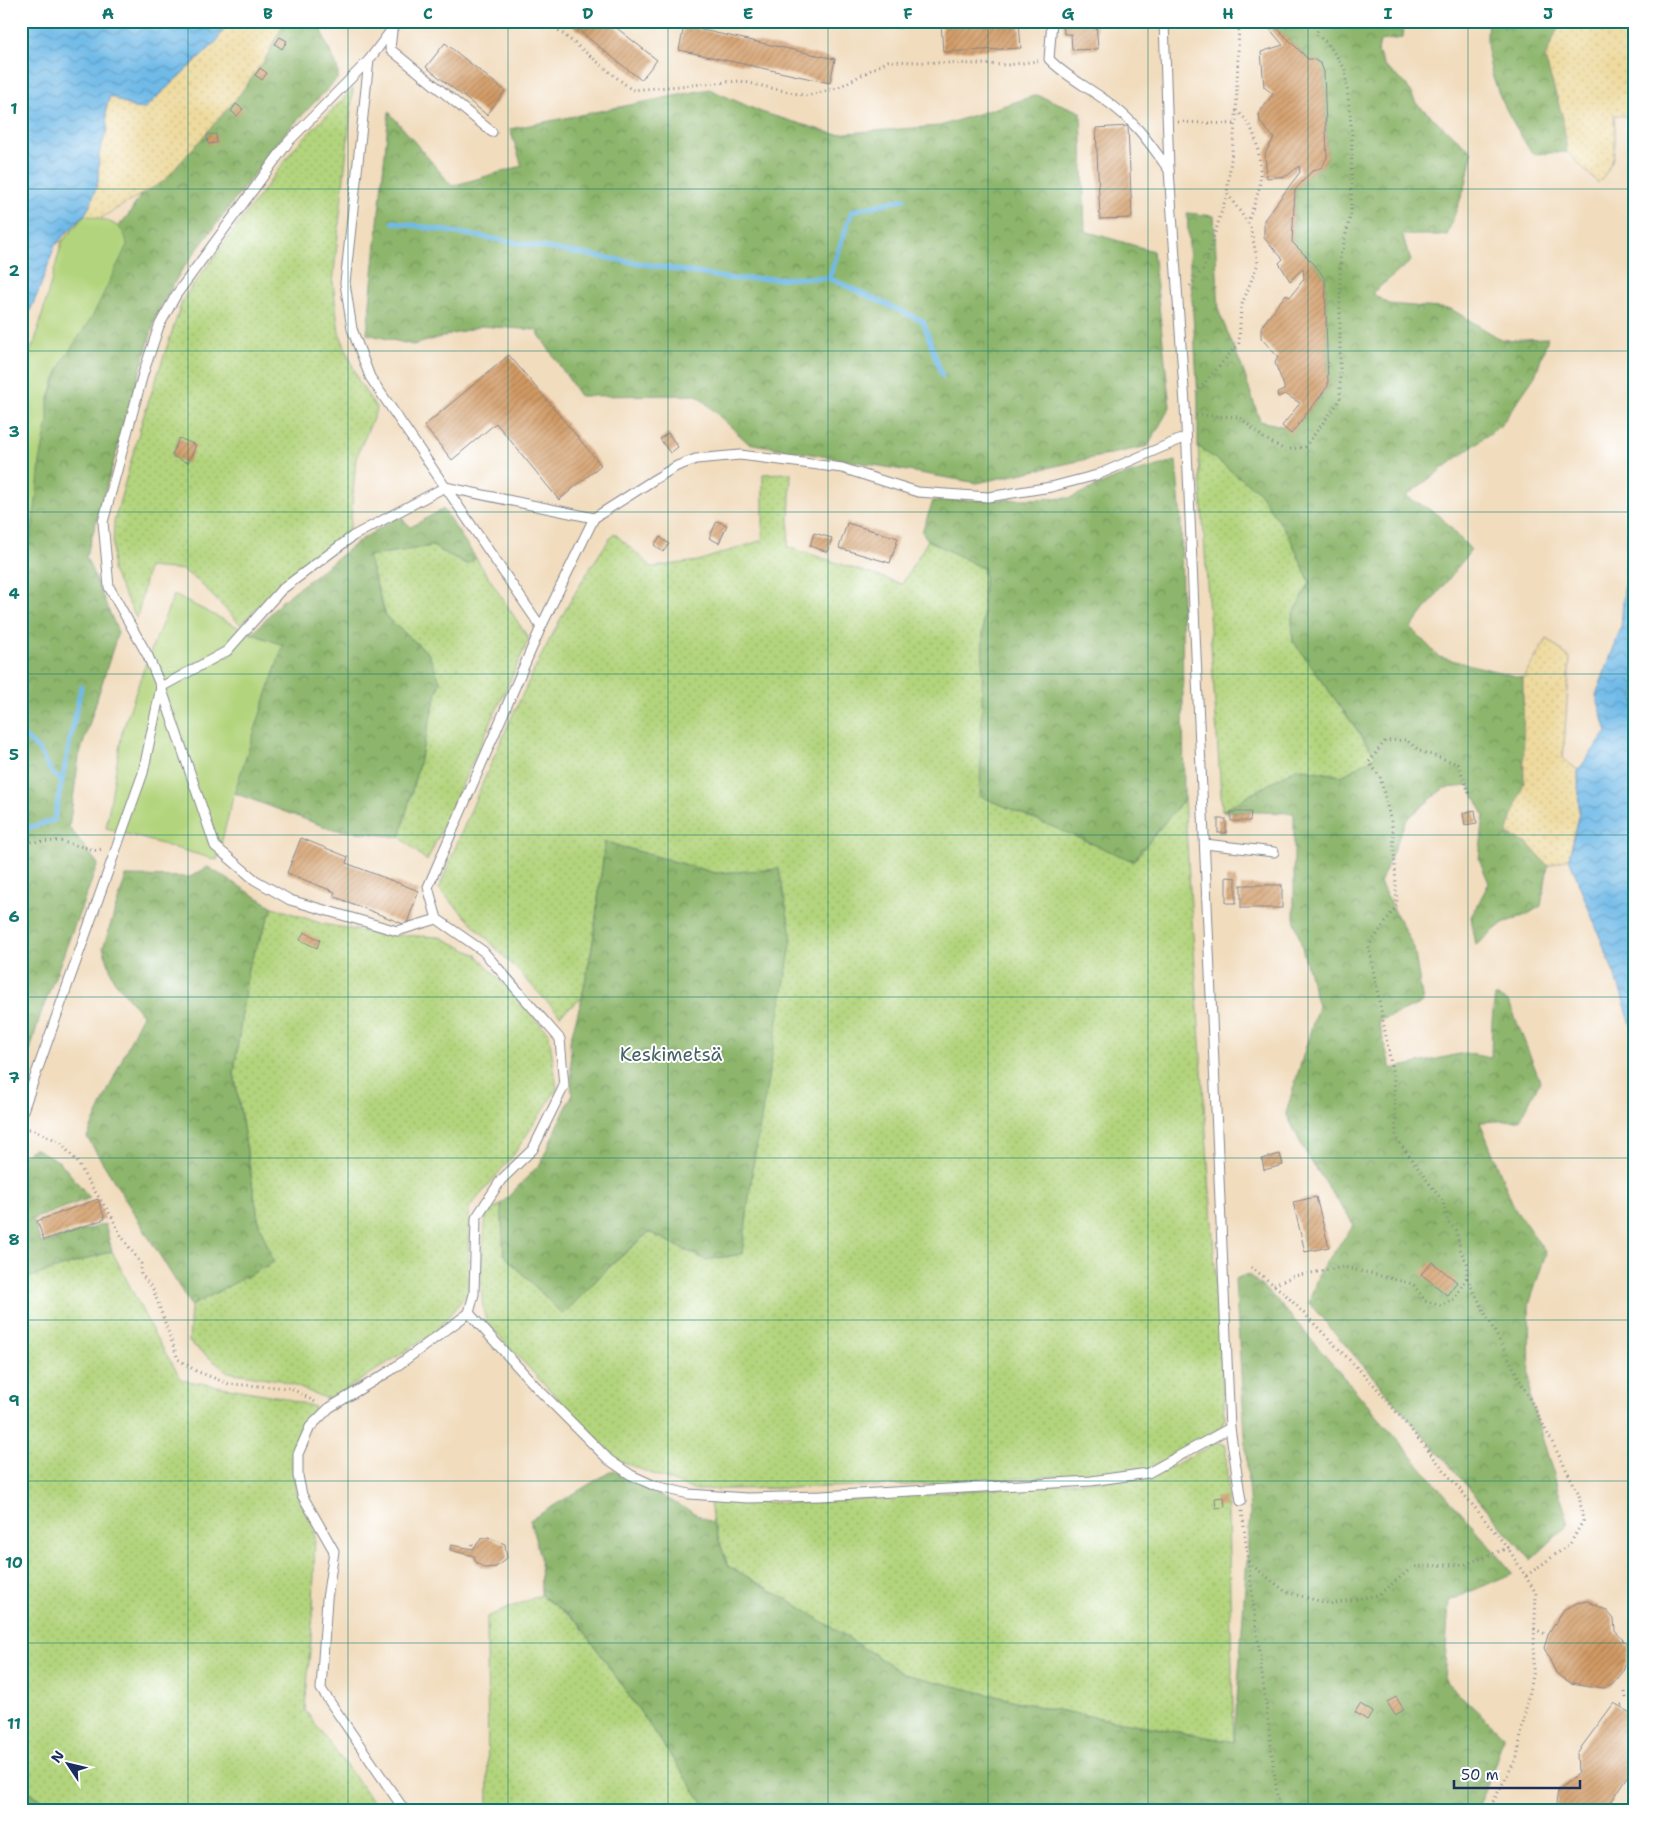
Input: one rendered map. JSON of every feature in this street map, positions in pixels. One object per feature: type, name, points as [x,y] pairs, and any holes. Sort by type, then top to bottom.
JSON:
[{"type":"lane","points":[[1052,21],[1049,59],[1057,68],[1106,100],[1138,126],[1169,170]]},
{"type":"lane","points":[[1164,21],[1169,170],[1186,404],[1230,1428],[1240,1501]]},
{"type":"lane","points":[[395,24],[369,60],[289,141],[176,295],[160,326],[143,374],[103,522],[109,587],[148,656],[161,687],[215,846],[255,880],[290,900],[397,931],[437,919]]},
{"type":"lane","points":[[395,24],[390,49],[492,132]]},
{"type":"lane","points":[[369,60],[345,283],[352,329],[370,376],[541,627]]},
{"type":"lane","points":[[405,1811],[321,1689],[327,1599],[334,1551],[302,1495],[298,1476],[298,1454],[310,1427],[329,1408],[390,1371],[470,1313],[474,1294],[476,1218],[501,1180],[533,1149],[564,1086],[560,1039],[483,951],[437,919],[428,887],[541,627],[594,518],[677,466],[696,460],[740,455],[842,468],[918,492],[988,497],[1051,486],[1096,475],[1186,438]]},
{"type":"lane","points":[[21,1116],[143,773],[161,687],[228,651],[280,590],[353,536],[445,487],[594,518]]},
{"type":"lane","points":[[1205,844],[1274,852]]},
{"type":"lane","points":[[470,1313],[544,1395],[609,1460],[631,1475],[655,1486],[690,1494],[748,1498],[821,1496],[1091,1481],[1148,1473],[1230,1428]]},
{"type":"path","points":[[547,21],[632,90],[740,81],[807,96],[837,88],[888,62],[1007,65],[1049,59]]},
{"type":"path","points":[[1178,300],[1204,268],[1227,194],[1236,111],[1239,21]]},
{"type":"path","points":[[1186,414],[1239,417],[1264,438],[1285,450],[1305,447],[1340,400],[1340,260],[1351,212],[1352,134],[1345,69],[1328,44],[1316,34],[1320,21]]},
{"type":"path","points":[[1236,111],[1245,117],[1257,142],[1260,182],[1248,223]]},
{"type":"path","points":[[1168,122],[1235,124]]},
{"type":"path","points":[[1186,404],[1239,343],[1241,307],[1258,263],[1248,223],[1227,194]]},
{"type":"path","points":[[1469,793],[1458,764],[1420,751],[1406,740],[1385,741],[1369,762],[1380,777],[1393,830],[1398,904],[1369,946],[1394,1080],[1396,1138],[1443,1202],[1448,1223],[1456,1230],[1461,1252],[1467,1263],[1467,1278],[1579,1494],[1583,1521],[1570,1544],[1526,1576]]},
{"type":"path","points":[[21,842],[59,841],[95,850],[118,846]]},
{"type":"path","points":[[21,1127],[34,1130],[60,1142],[78,1163],[120,1234],[141,1264],[142,1274],[153,1289],[178,1359],[196,1371],[229,1384],[291,1388],[306,1398],[329,1408]]},
{"type":"path","points":[[1251,1267],[1284,1293],[1375,1386],[1508,1548],[1536,1592],[1532,1670],[1517,1757],[1488,1811]]},
{"type":"path","points":[[1274,1285],[1294,1276],[1344,1267],[1413,1284],[1425,1301],[1441,1306],[1454,1299],[1467,1278]]},
{"type":"path","points":[[1240,1501],[1279,1811]]},
{"type":"path","points":[[1248,1562],[1286,1592],[1330,1604],[1378,1595],[1413,1567],[1466,1564],[1508,1548]]},
{"type":"path","points":[[1534,1629],[1548,1635]]},
{"type":"path","points":[[1625,1692],[1626,1698]]},
{"type":"green space","points":[[285,21],[323,21],[322,29],[336,64],[338,78],[286,132],[181,271],[157,313],[86,557],[118,632],[79,757],[69,827],[98,864],[40,1016],[21,1081],[21,570],[31,534],[40,461],[48,421],[48,402],[103,245],[129,214],[142,193],[164,180],[236,99],[264,61]]},
{"type":"green space","points":[[871,21],[903,21],[901,29]]},
{"type":"green space","points":[[1276,21],[1404,21],[1403,38],[1380,41],[1378,52],[1384,66],[1406,84],[1416,103],[1472,152],[1466,184],[1447,235],[1402,235],[1411,261],[1372,293],[1388,304],[1451,309],[1502,340],[1548,338],[1535,376],[1501,425],[1406,496],[1439,515],[1471,550],[1411,628],[1439,657],[1523,678],[1524,782],[1507,834],[1528,844],[1548,866],[1541,906],[1526,915],[1503,923],[1476,945],[1471,917],[1489,883],[1479,859],[1484,815],[1469,786],[1444,788],[1406,820],[1380,883],[1414,948],[1423,1003],[1378,1021],[1391,1069],[1464,1053],[1491,1058],[1495,996],[1509,1002],[1540,1081],[1520,1120],[1480,1122],[1514,1207],[1546,1253],[1529,1305],[1530,1398],[1569,1524],[1531,1560],[1309,1303],[1319,1272],[1354,1225],[1306,1154],[1286,1113],[1318,1006],[1294,918],[1294,813],[1222,811],[1297,768],[1342,776],[1376,756],[1293,641],[1292,617],[1310,582],[1289,536],[1258,491],[1198,446],[1198,398],[1187,213],[1214,216],[1219,312],[1242,367],[1260,421],[1282,426],[1291,433],[1328,386],[1325,279],[1316,266],[1292,242],[1295,190],[1312,171],[1322,167],[1327,158],[1324,72],[1277,28]]},
{"type":"green space","points":[[1488,21],[1561,21],[1545,58],[1563,118],[1567,152],[1532,154],[1505,107],[1492,75],[1487,40]]},
{"type":"green space","points":[[353,89],[333,283],[339,332],[359,382],[377,409],[356,458],[350,531],[276,586],[241,625],[199,582],[183,570],[148,567],[137,619],[112,571],[114,522],[143,418],[183,299],[296,146]],"holes":[[[179,438],[188,463],[172,456]]]},
{"type":"green space","points":[[709,89],[761,112],[834,134],[940,126],[1037,95],[1081,112],[1085,231],[1153,251],[1170,407],[1148,446],[977,483],[748,443],[697,395],[580,396],[536,330],[481,326],[413,345],[367,334],[389,112],[452,186],[522,166],[510,129]]},
{"type":"green space","points":[[85,215],[112,223],[118,227],[125,237],[127,245],[93,315],[64,359],[54,381],[48,402],[48,421],[40,461],[31,534],[21,570],[21,369],[35,341],[62,242]]},
{"type":"green space","points":[[1198,446],[1258,491],[1289,536],[1310,582],[1292,617],[1293,641],[1376,756],[1342,776],[1297,768],[1222,811]]},
{"type":"green space","points":[[1176,461],[1181,520],[1184,799],[1133,861],[980,796],[984,569],[928,540],[922,532],[933,501],[1070,498],[1118,477]]},
{"type":"green space","points":[[791,473],[788,547],[902,584],[928,540],[984,569],[981,796],[1133,861],[1184,799],[1225,1419],[1220,1428],[1144,1471],[910,1485],[694,1490],[614,1459],[486,1322],[481,1281],[486,1214],[501,1204],[504,1255],[563,1314],[604,1272],[649,1232],[706,1260],[742,1254],[753,1166],[779,870],[715,873],[605,842],[593,942],[582,998],[560,1015],[439,889],[505,732],[542,655],[582,581],[614,533],[652,567],[698,561],[763,540],[763,474]]},
{"type":"green space","points":[[443,509],[476,558],[467,564],[432,546],[368,556],[386,617],[428,653],[440,681],[400,837],[331,829],[234,793],[283,645],[252,634],[282,601],[359,541],[399,516],[411,527]]},
{"type":"green space","points":[[432,546],[466,564],[476,558],[529,639],[427,861],[400,837],[440,681],[428,653],[386,617],[368,556]]},
{"type":"green space","points":[[174,595],[252,634],[283,645],[234,793],[217,860],[106,828],[122,732],[147,660]]},
{"type":"green space","name":"Keskimetsä","points":[[605,842],[715,873],[779,869],[792,939],[753,1166],[742,1254],[706,1260],[649,1232],[608,1268],[563,1315],[504,1255],[501,1204],[540,1164],[572,1095],[570,1041],[582,998],[593,942]]},
{"type":"green space","points":[[208,867],[273,907],[248,968],[234,1073],[259,1224],[274,1262],[191,1306],[87,1137],[142,1015],[114,980],[103,948],[126,876],[190,877]]},
{"type":"green space","points":[[273,907],[323,924],[378,934],[440,937],[477,955],[549,1034],[557,1089],[512,1157],[469,1208],[468,1293],[435,1332],[330,1400],[280,1380],[228,1372],[189,1342],[191,1306],[273,1262],[259,1224],[234,1073],[248,968]]},
{"type":"green space","points":[[34,1148],[60,1162],[90,1198],[33,1219],[41,1243],[105,1224],[112,1251],[21,1280],[21,1157]]},
{"type":"green space","points":[[112,1251],[154,1334],[182,1380],[281,1397],[315,1407],[296,1441],[292,1459],[296,1492],[315,1530],[313,1614],[305,1710],[380,1811],[58,1811],[21,1786],[21,1280]]},
{"type":"green space","points":[[1248,1274],[1276,1299],[1513,1573],[1449,1601],[1444,1680],[1504,1736],[1485,1792],[1476,1811],[709,1811],[578,1622],[541,1595],[540,1557],[530,1520],[613,1470],[713,1523],[728,1566],[792,1602],[904,1674],[1045,1708],[1234,1742],[1250,1514],[1235,1279]]},
{"type":"green space","points":[[1217,1442],[1226,1445],[1234,1742],[1045,1708],[904,1674],[792,1602],[728,1566],[713,1523],[710,1502],[802,1503],[1145,1477],[1164,1471]]},
{"type":"green space","points":[[541,1595],[578,1622],[709,1811],[488,1811],[487,1617]]},
{"type":"green space","points":[[21,1786],[58,1811],[21,1811]]},
{"type":"sand","points":[[227,21],[285,21],[264,61],[236,99],[164,181],[55,245],[85,214],[98,182],[99,153],[107,130],[106,109],[110,95],[134,108],[187,69],[200,57],[221,33]]},
{"type":"sand","points":[[1561,21],[1635,21],[1635,125],[1626,116],[1614,115],[1615,143],[1612,160],[1605,175],[1598,183],[1567,152],[1563,118],[1545,58]]},
{"type":"sand","points":[[1547,639],[1570,658],[1563,759],[1578,770],[1579,812],[1569,858],[1548,866],[1528,844],[1507,834],[1524,782],[1523,678]]},
{"type":"water","points":[[21,21],[227,21],[217,41],[144,109],[134,108],[110,96],[106,109],[107,130],[99,153],[98,182],[90,206],[85,214],[55,245],[40,288],[21,332]]},
{"type":"water","points":[[1635,435],[1635,1038],[1620,989],[1569,858],[1579,812],[1578,770],[1607,732],[1596,695],[1621,628]]},
{"type":"building","points":[[567,21],[608,21],[657,60],[641,80]]},
{"type":"building","points":[[1019,21],[1021,48],[943,52],[941,23]]},
{"type":"building","points":[[1063,21],[1096,21],[1098,49],[1072,50],[1071,34],[1064,34]]},
{"type":"building","points":[[684,26],[835,59],[830,83],[679,50]]},
{"type":"building","points":[[1269,28],[1277,28],[1308,59],[1313,59],[1321,64],[1324,72],[1327,158],[1322,167],[1312,171],[1295,190],[1292,242],[1316,266],[1325,279],[1328,386],[1291,434],[1282,426],[1300,403],[1285,394],[1278,397],[1277,393],[1284,390],[1284,386],[1275,363],[1278,357],[1261,338],[1261,327],[1286,294],[1290,297],[1304,279],[1303,268],[1290,281],[1279,263],[1283,259],[1264,238],[1264,220],[1300,172],[1299,166],[1287,176],[1267,178],[1265,154],[1274,138],[1260,122],[1259,113],[1273,94],[1264,87],[1261,52],[1283,45]]},
{"type":"building","points":[[280,37],[287,41],[282,49],[275,44]]},
{"type":"building","points":[[445,43],[505,91],[487,115],[426,67]]},
{"type":"building","points":[[260,68],[267,73],[262,80],[255,75]]},
{"type":"building","points":[[236,104],[243,109],[237,116],[231,111]]},
{"type":"building","points":[[1128,126],[1132,218],[1100,219],[1096,128]]},
{"type":"building","points":[[216,134],[217,143],[208,144],[207,135]]},
{"type":"building","points":[[509,355],[601,465],[559,500],[496,423],[452,460],[424,426]]},
{"type":"building","points":[[668,433],[678,447],[670,453],[660,439]]},
{"type":"building","points":[[179,438],[196,445],[188,463],[172,456]]},
{"type":"building","points":[[717,521],[727,525],[719,543],[709,538]]},
{"type":"building","points":[[847,523],[898,538],[890,563],[839,548]]},
{"type":"building","points":[[814,533],[832,538],[828,552],[810,546]]},
{"type":"building","points":[[660,537],[669,544],[663,552],[654,545]]},
{"type":"building","points":[[1475,810],[1477,823],[1465,825],[1463,813]]},
{"type":"building","points":[[1231,812],[1251,812],[1250,821],[1231,821]]},
{"type":"building","points":[[1218,819],[1226,819],[1226,833],[1218,833]]},
{"type":"building","points":[[301,838],[348,857],[346,863],[419,891],[406,925],[333,896],[335,892],[287,873]]},
{"type":"building","points":[[1226,877],[1236,878],[1236,903],[1226,903]]},
{"type":"building","points":[[1241,885],[1282,885],[1282,908],[1241,908]]},
{"type":"building","points":[[304,932],[320,940],[317,948],[300,940]]},
{"type":"building","points":[[1280,1154],[1283,1165],[1264,1170],[1262,1159]]},
{"type":"building","points":[[1316,1197],[1329,1247],[1305,1252],[1293,1202]]},
{"type":"building","points":[[98,1199],[105,1219],[44,1240],[37,1221]]},
{"type":"building","points":[[1432,1262],[1457,1282],[1447,1295],[1421,1274]]},
{"type":"building","points":[[1224,1497],[1225,1507],[1216,1508],[1215,1498]]},
{"type":"building","points":[[488,1537],[505,1544],[507,1558],[496,1567],[484,1568],[476,1562],[474,1556],[450,1550],[451,1545],[473,1549],[481,1539]]},
{"type":"building","points":[[1587,1601],[1606,1610],[1614,1619],[1615,1631],[1630,1648],[1623,1672],[1612,1685],[1604,1688],[1571,1683],[1556,1673],[1544,1648],[1548,1635],[1564,1609]]},
{"type":"building","points":[[1396,1697],[1404,1710],[1395,1715],[1387,1702]]},
{"type":"building","points":[[1614,1703],[1635,1715],[1635,1750],[1631,1772],[1605,1811],[1555,1811],[1558,1790],[1578,1773],[1577,1753]]},
{"type":"building","points":[[1360,1704],[1373,1712],[1367,1720],[1355,1712]]},
{"type":"waterway","points":[[829,278],[852,211],[904,199]]},
{"type":"waterway","points":[[393,222],[732,279],[829,278],[923,321],[942,376]]},
{"type":"waterway","points":[[21,830],[54,820],[81,687]]},
{"type":"waterway","points":[[21,733],[39,750],[52,773],[62,782]]}]
